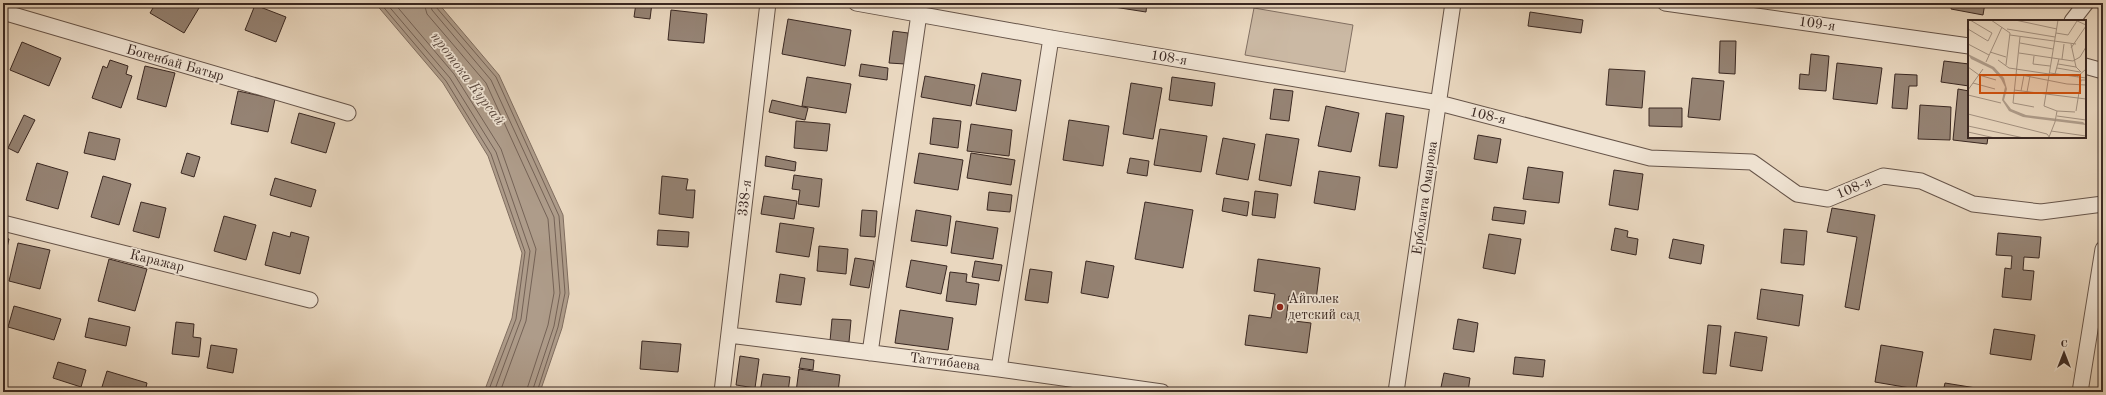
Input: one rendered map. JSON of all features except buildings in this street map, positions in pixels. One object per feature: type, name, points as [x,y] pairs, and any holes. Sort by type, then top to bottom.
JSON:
[{"type":"street","name":"338-я","points":[[722,392],[768,3]]},
{"type":"street","name":"108-я","points":[[856,3],[1051,38],[1439,103],[1650,158],[1752,162],[1797,194],[1828,199],[1883,176],[1921,181],[1973,204],[2041,212],[2103,204]]},
{"type":"street","name":"Ерболата Омарова","points":[[1396,392],[1439,103],[1452,3]]},
{"type":"street","name":"109-я","points":[[1665,3],[1968,46]]},
{"type":"street","points":[[2073,20],[2086,3]]},
{"type":"street","name":"Богенбай Батыр","points":[[3,12],[348,113]]},
{"type":"street","points":[[870,354],[919,14]]},
{"type":"street","points":[[999,369],[1051,38]]},
{"type":"street","points":[[2086,66],[2103,71]]},
{"type":"street","name":"Каражар","points":[[3,223],[310,300]]},
{"type":"street","points":[[2080,392],[2103,250]]},
{"type":"street","name":"Таттибаева","points":[[729,335],[870,354],[999,369],[1162,392]]},
{"type":"shaded area","points":[[1254,8],[1353,25],[1345,72],[1245,55]]},
{"type":"water","name":"протока Курсай","points":[[375,3],[438,3],[499,75],[563,215],[569,294],[562,328],[540,392],[484,392],[512,318],[522,253],[488,156],[443,83]]},
{"type":"place","name":"Айголек детский сад","points":[[1280,307]]}]
